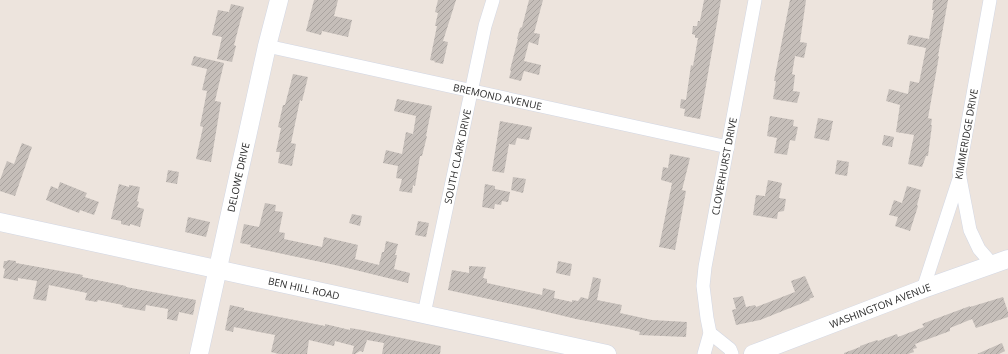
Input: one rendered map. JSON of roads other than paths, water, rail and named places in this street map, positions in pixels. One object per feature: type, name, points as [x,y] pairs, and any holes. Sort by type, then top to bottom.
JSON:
[{"type":"street","name":"DELOWE DRIVE","points":[[199,354],[267,46],[279,0]]},
{"type":"street","name":"SOUTH CLARK DRIVE","points":[[424,314],[485,26],[493,0]]},
{"type":"street","name":"CLOVERHURST DRIVE","points":[[704,354],[710,333],[704,286],[705,267],[755,0]]},
{"type":"street","name":"KIMMERIDGE DRIVE","points":[[923,289],[960,176],[959,172],[990,0]]},
{"type":"street","name":"BREMOND AVENUE","points":[[267,46],[728,147]]},
{"type":"street","points":[[960,176],[970,230],[979,249],[1000,261]]},
{"type":"street","name":"BEN HILL ROAD","points":[[0,222],[607,354]]},
{"type":"street","name":"WASHINGTON AVENUE","points":[[753,354],[1000,261]]},
{"type":"street","points":[[710,333],[730,349],[732,354]]}]
